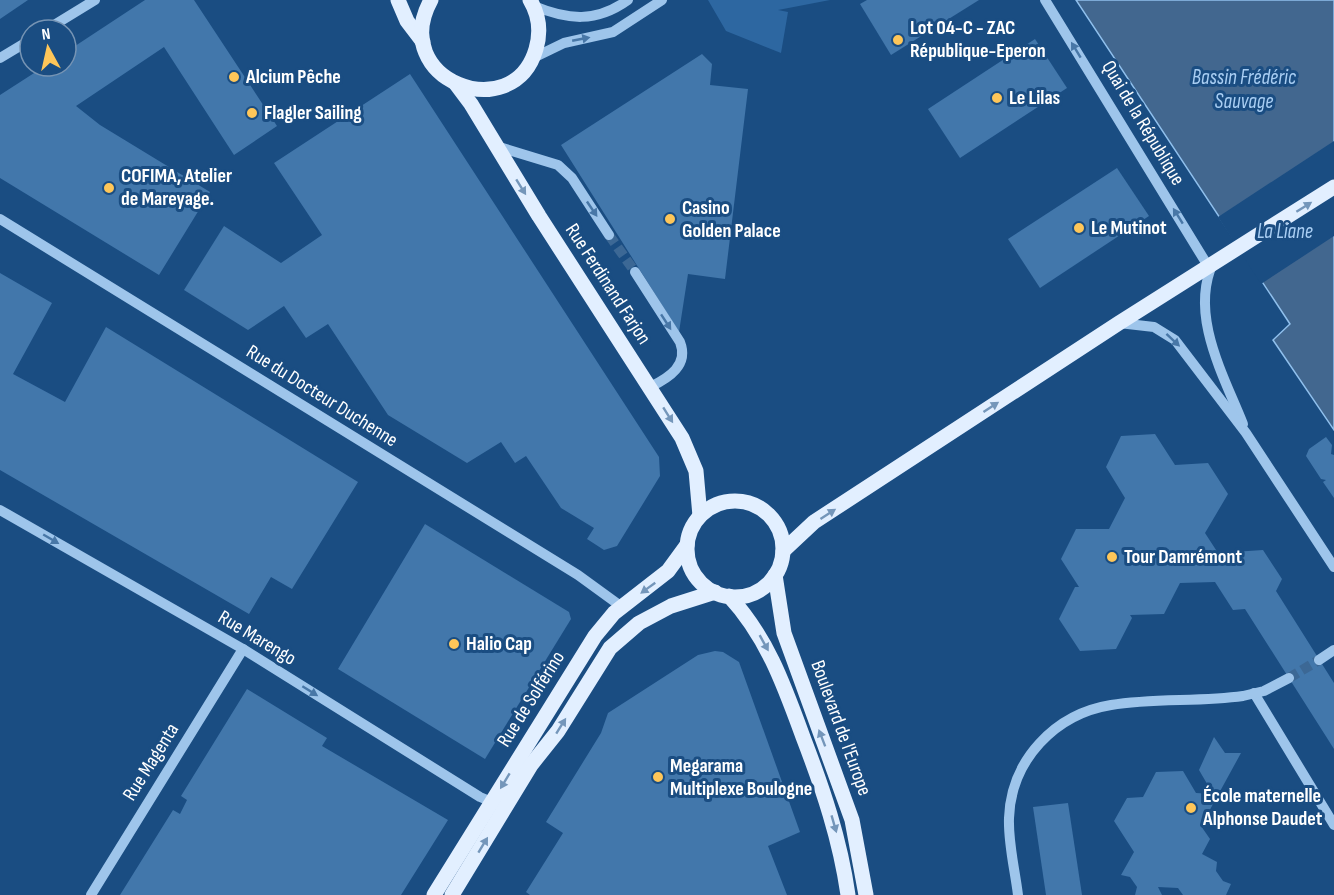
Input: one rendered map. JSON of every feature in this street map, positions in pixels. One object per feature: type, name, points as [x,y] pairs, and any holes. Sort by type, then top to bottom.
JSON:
[{"type":"main road","points":[[398,0],[407,21],[423,42],[434,68],[456,84],[481,90],[500,87],[521,74],[533,58],[539,35],[532,3]]},
{"type":"main road","points":[[423,42],[423,20],[431,0]]},
{"type":"main road","name":"Rue Ferdinand Farjon","points":[[456,84],[471,104],[682,438],[693,461],[698,482],[700,516]]},
{"type":"main road","points":[[783,551],[814,522],[1119,323],[1334,188]]},
{"type":"main road","points":[[725,502],[754,504],[766,512],[776,523],[782,536],[783,551],[775,575],[758,591],[744,596],[722,594],[703,584],[694,573],[687,545],[691,530],[700,516],[725,502]]},
{"type":"main road","name":"Rue de Solférino","points":[[434,895],[587,647],[605,623],[622,607],[657,582],[687,545]]},
{"type":"main road","name":"Boulevard de l'Europe","points":[[775,575],[784,633],[852,820],[866,895]]},
{"type":"main road","name":"Rue de Solférino","points":[[452,895],[531,765],[558,730],[610,648],[639,623],[671,606],[722,594]]},
{"type":"main road","name":"Boulevard de l'Europe","points":[[722,594],[758,631],[782,679],[832,816],[848,895]]},
{"type":"street","points":[[66,18],[95,0]]},
{"type":"street","points":[[532,3],[560,16],[578,18],[598,16],[617,8],[628,0]]},
{"type":"street","points":[[533,58],[564,43],[608,34],[629,23],[662,0]]},
{"type":"street","name":"Quai de la République","points":[[1045,0],[1210,265]]},
{"type":"street","points":[[617,8],[629,23]]},
{"type":"street","points":[[0,58],[18,47]]},
{"type":"street","points":[[496,146],[558,165],[572,178],[609,235]]},
{"type":"street","name":"Rue du Docteur Duchenne","points":[[0,219],[578,574],[622,607]]},
{"type":"street","points":[[1210,265],[1207,285],[1208,323],[1218,362],[1246,433]]},
{"type":"street","points":[[634,273],[682,348],[682,358],[676,369],[667,379],[650,387]]},
{"type":"street","points":[[1119,323],[1154,327],[1175,340],[1246,433],[1334,567]]},
{"type":"street","name":"Rue Marengo","points":[[0,510],[243,649],[492,802]]},
{"type":"street","name":"Rue Magenta","points":[[91,895],[243,649]]},
{"type":"street","points":[[1319,660],[1334,650]]},
{"type":"street","points":[[1018,895],[1010,830],[1010,806],[1024,765],[1054,728],[1085,711],[1111,705],[1220,699],[1254,693],[1289,678]]},
{"type":"street","points":[[1254,693],[1334,825]]},
{"type":"shaded area","points":[[708,0],[830,0],[778,10],[788,12],[781,53],[726,31]]},
{"type":"water","name":"Bassin Frédéric Sauvage","points":[[1076,0],[1334,0],[1334,430],[1273,340],[1290,324]]},
{"type":"pier","points":[[1334,141],[1334,236],[1261,284],[1218,217]]},
{"type":"building","points":[[0,0],[28,0],[0,19]]},
{"type":"building","points":[[145,0],[194,0],[277,126],[234,155],[164,47],[76,106],[100,125],[210,192],[159,275],[0,178],[0,95],[26,78],[78,78],[78,44]]},
{"type":"building","name":"Lot 04-C - ZAC République-Eperon","points":[[867,0],[979,0],[891,55],[860,4]]},
{"type":"building","name":"Le Lilas","points":[[1035,39],[1067,88],[960,158],[928,109]]},
{"type":"building","name":"Casino Golden Palace","points":[[702,54],[712,64],[710,85],[748,89],[725,279],[688,274],[679,332],[561,145]]},
{"type":"building","points":[[410,74],[659,457],[660,476],[617,546],[604,550],[587,539],[594,528],[561,508],[526,456],[515,463],[501,442],[467,463],[388,415],[328,324],[306,338],[284,306],[248,330],[184,290],[224,226],[281,263],[322,235],[274,163]]},
{"type":"building","name":"Le Mutinot","points":[[1117,168],[1149,216],[1040,288],[1008,239]]},
{"type":"building","points":[[0,273],[52,303],[13,374],[65,402],[106,327],[358,482],[292,589],[271,577],[249,614],[0,470]]},
{"type":"building","points":[[1155,434],[1175,465],[1208,463],[1228,494],[1205,533],[1218,553],[1263,550],[1282,579],[1276,591],[1334,683],[1334,749],[1245,609],[1233,610],[1215,582],[1180,583],[1164,614],[1130,615],[1132,618],[1116,649],[1080,651],[1059,619],[1075,587],[1079,587],[1061,559],[1076,529],[1109,529],[1125,498],[1106,467],[1121,436]]},
{"type":"building","points":[[1326,437],[1332,445],[1331,454],[1334,455],[1334,498],[1323,482],[1326,480],[1321,479],[1306,456],[1309,449]]},
{"type":"building","name":"Halio Cap","points":[[425,524],[569,612],[571,619],[485,759],[338,669]]},
{"type":"building","name":"Megarama Multiplexe Boulogne","points":[[715,651],[723,652],[739,662],[800,832],[768,846],[787,895],[530,895],[526,892],[563,833],[546,822],[601,733],[608,713],[698,655]]},
{"type":"building","points":[[247,689],[327,738],[322,746],[448,820],[401,895],[120,895],[173,810],[180,814],[187,800],[181,796]]},
{"type":"building","points":[[1214,737],[1225,753],[1241,753],[1201,826],[1210,839],[1202,854],[1217,862],[1216,871],[1223,881],[1231,884],[1226,895],[1183,895],[1178,888],[1158,887],[1162,895],[1135,895],[1137,887],[1130,877],[1121,875],[1134,852],[1114,821],[1127,798],[1143,797],[1156,772],[1183,771],[1196,793],[1213,794],[1199,770]]},
{"type":"building","points":[[1068,803],[1082,895],[1046,895],[1033,807]]},
{"type":"tunnel","points":[[609,235],[635,272]]},
{"type":"tunnel","points":[[1289,678],[1319,660]]},
{"type":"place","name":"Lot 04-C - ZAC République-Eperon","points":[[898,40]]},
{"type":"place","name":"Alcium Pêche","points":[[234,77]]},
{"type":"place","name":"Le Lilas","points":[[997,98]]},
{"type":"place","name":"Flagler Sailing","points":[[252,113]]},
{"type":"place","name":"COFIMA, Atelier de Mareyage.","points":[[109,188]]},
{"type":"place","name":"Casino Golden Palace","points":[[670,219]]},
{"type":"place","name":"Le Mutinot","points":[[1079,228]]},
{"type":"place","name":"Tour Damrémont","points":[[1112,557]]},
{"type":"place","name":"Halio Cap","points":[[454,644]]},
{"type":"place","name":"Megarama Multiplexe Boulogne","points":[[658,777]]},
{"type":"place","name":"École maternelle Alphonse Daudet","points":[[1191,808]]},
{"type":"water label","name":"La Liane","points":[[1285,231]]}]
